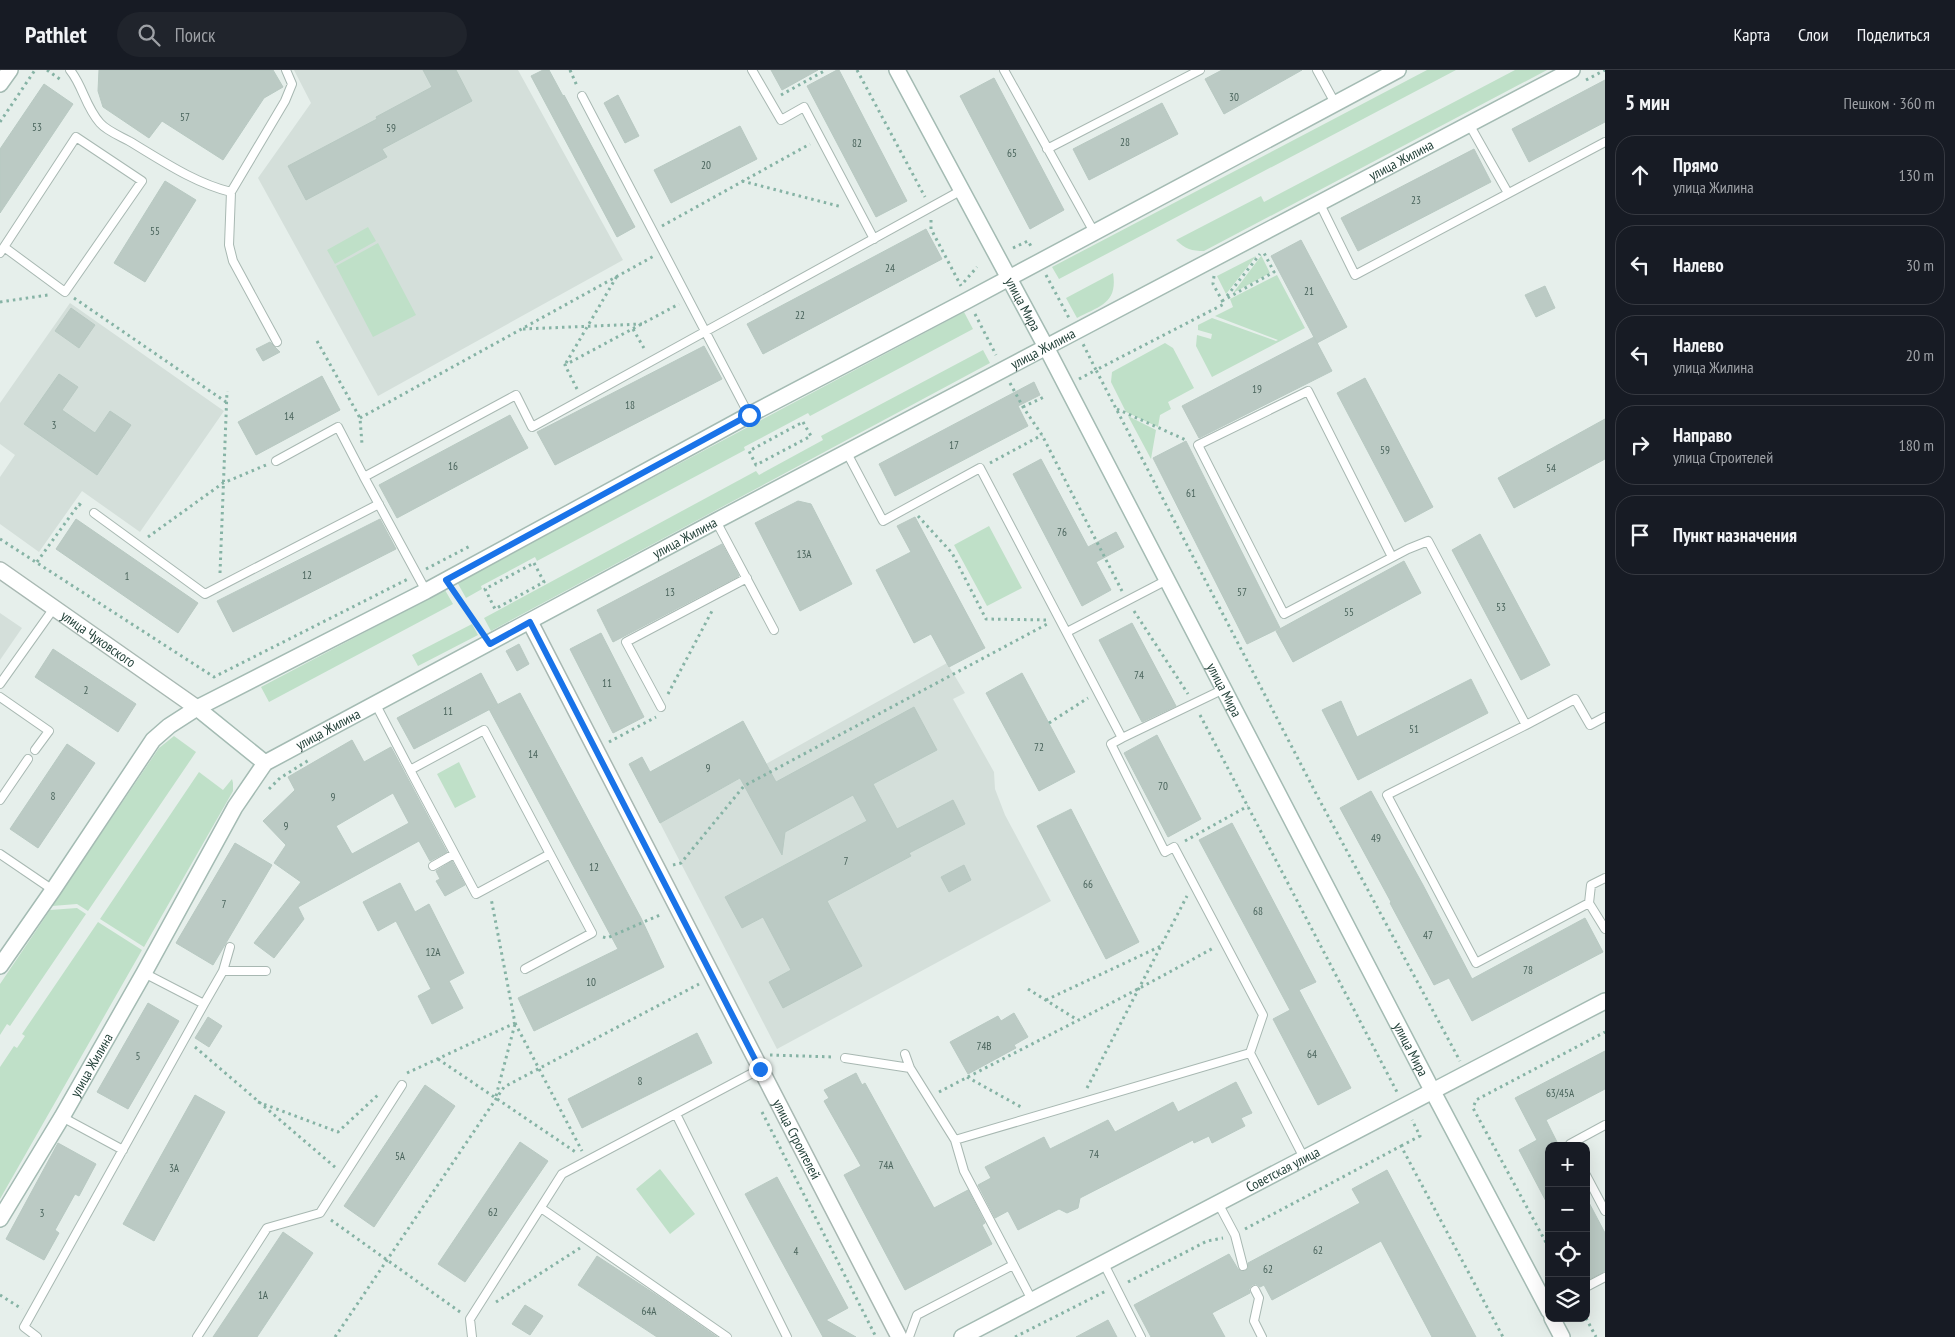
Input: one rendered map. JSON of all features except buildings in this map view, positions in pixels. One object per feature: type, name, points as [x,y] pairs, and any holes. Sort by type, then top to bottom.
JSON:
[{"type":"main road","points":[[0,84],[10,70]]},
{"type":"main road","points":[[0,966],[153,740],[169,726],[197,708],[426,591],[749,415],[1398,70]]},
{"type":"main road","name":"улица Жилина","points":[[0,1219],[62,1117],[235,807],[265,763],[375,703],[490,644],[716,521],[1572,70]]},
{"type":"main road","name":"улица Мира","points":[[901,71],[1545,1303]]},
{"type":"main road","name":"улица Чуковского","points":[[0,570],[197,708],[265,763]]},
{"type":"main road","name":"улица Строителей","points":[[530,622],[899,1337]]},
{"type":"main road","name":"Советская улица","points":[[962,1337],[1605,1001]]},
{"type":"main road","name":"улица Мира","points":[[1554,1322],[1562,1337]]},
{"type":"lane","points":[[70,70],[80,86],[88,107],[101,125],[212,188],[231,192]]},
{"type":"lane","points":[[277,342],[233,261],[229,245],[231,192],[285,101],[292,84],[286,70]]},
{"type":"lane","points":[[752,70],[781,120],[804,107],[874,239]]},
{"type":"lane","points":[[1004,70],[1094,232]]},
{"type":"lane","points":[[1047,148],[1200,70]]},
{"type":"lane","points":[[1318,70],[1335,103]]},
{"type":"lane","points":[[582,96],[749,415]]},
{"type":"lane","points":[[1469,124],[1508,194]]},
{"type":"lane","points":[[76,137],[142,181],[66,292],[2,250],[76,137]]},
{"type":"lane","points":[[1319,202],[1355,275],[1605,142]]},
{"type":"lane","points":[[364,477],[516,395],[532,427],[962,190]]},
{"type":"lane","points":[[1392,557],[1308,390],[1198,445],[1284,614],[1392,557],[1408,548],[1428,541],[1526,724]]},
{"type":"lane","points":[[276,460],[338,427],[426,591]]},
{"type":"lane","points":[[846,454],[883,521],[980,468],[1122,738]]},
{"type":"lane","points":[[94,513],[205,594],[379,504]]},
{"type":"lane","points":[[716,521],[774,630]]},
{"type":"lane","points":[[661,707],[626,642],[747,578]]},
{"type":"lane","points":[[1066,632],[1167,580]]},
{"type":"lane","points":[[0,684],[54,608]]},
{"type":"lane","points":[[1224,689],[1111,744],[1166,852],[1174,848],[1263,1015],[1250,1053],[1304,1158]]},
{"type":"lane","points":[[0,697],[48,731],[35,750]]},
{"type":"lane","points":[[1589,902],[1476,963],[1387,795],[1575,699],[1590,725],[1605,717]]},
{"type":"lane","points":[[375,703],[476,894],[550,854]]},
{"type":"lane","points":[[410,770],[484,730],[592,933],[525,968]]},
{"type":"lane","points":[[0,800],[28,759]]},
{"type":"lane","points":[[0,854],[53,890]]},
{"type":"lane","points":[[433,866],[454,854]]},
{"type":"lane","points":[[1605,878],[1591,885],[1589,902],[1605,929]]},
{"type":"lane","points":[[37,1337],[24,1328],[223,971],[230,947]]},
{"type":"lane","points":[[223,971],[266,971]]},
{"type":"lane","points":[[144,973],[204,1004]]},
{"type":"lane","points":[[955,1140],[1250,1053]]},
{"type":"lane","points":[[905,1054],[910,1068],[955,1140],[964,1172],[1032,1300]]},
{"type":"lane","points":[[845,1058],[910,1068]]},
{"type":"lane","points":[[472,1337],[470,1319],[562,1174],[760,1069]]},
{"type":"lane","points":[[197,1337],[267,1228],[320,1213],[402,1085]]},
{"type":"lane","points":[[676,1114],[787,1337]]},
{"type":"lane","points":[[62,1117],[123,1150]]},
{"type":"lane","points":[[1574,1142],[1605,1125]]},
{"type":"lane","points":[[1590,1183],[1605,1211]]},
{"type":"lane","points":[[1218,1203],[1235,1235],[1243,1266]]},
{"type":"lane","points":[[541,1208],[727,1337]]},
{"type":"lane","points":[[1104,1264],[1141,1337]]},
{"type":"lane","points":[[910,1337],[917,1315],[1013,1266]]},
{"type":"lane","points":[[1590,1285],[1605,1277]]},
{"type":"lane","points":[[1255,1290],[1259,1298],[1254,1321],[1262,1337]]},
{"type":"path","points":[[0,122],[35,70]]},
{"type":"path","points":[[42,70],[47,70]]},
{"type":"path","points":[[570,70],[582,96]]},
{"type":"path","points":[[769,102],[826,70]]},
{"type":"path","points":[[857,70],[930,208],[931,229],[1023,407],[1042,435],[1127,601],[1195,703],[1420,1136],[1235,1235],[1207,1241],[1015,1337]]},
{"type":"path","points":[[653,232],[741,181],[821,138]]},
{"type":"path","points":[[741,181],[860,212]]},
{"type":"path","points":[[1013,248],[1028,241],[1035,254]]},
{"type":"path","points":[[360,418],[663,250]]},
{"type":"path","points":[[1262,250],[1274,272],[1224,300],[1262,250]]},
{"type":"path","points":[[952,291],[961,286],[977,267]]},
{"type":"path","points":[[1044,271],[1072,323]]},
{"type":"path","points":[[565,365],[618,276]]},
{"type":"path","points":[[0,302],[66,292],[226,402]]},
{"type":"path","points":[[565,365],[689,299]]},
{"type":"path","points":[[522,329],[643,324]]},
{"type":"path","points":[[633,329],[651,361]]},
{"type":"path","points":[[317,341],[360,418],[362,448]]},
{"type":"path","points":[[1082,341],[1322,803],[1462,1065]]},
{"type":"path","points":[[565,365],[583,399]]},
{"type":"path","points":[[1075,382],[1096,370]]},
{"type":"path","points":[[1003,390],[1012,386]]},
{"type":"path","points":[[219,587],[226,391]]},
{"type":"path","points":[[1023,407],[1046,396]]},
{"type":"path","points":[[1116,408],[1198,445]]},
{"type":"path","points":[[803,422],[811,436],[756,465],[749,451],[803,422]]},
{"type":"path","points":[[980,468],[1042,435]]},
{"type":"path","points":[[137,544],[223,483],[276,460]]},
{"type":"path","points":[[37,562],[79,504],[94,513]]},
{"type":"path","points":[[672,865],[681,863],[744,786],[1054,620],[986,619],[952,553],[909,507]]},
{"type":"path","points":[[0,539],[214,677],[478,542]]},
{"type":"path","points":[[534,563],[544,582],[495,609],[485,589],[534,563]]},
{"type":"path","points":[[446,580],[490,644]]},
{"type":"path","points":[[609,742],[655,718],[723,591]]},
{"type":"path","points":[[1049,723],[1098,692]]},
{"type":"path","points":[[605,733],[614,751]]},
{"type":"path","points":[[268,790],[280,778],[314,757]]},
{"type":"path","points":[[1174,848],[1248,806]]},
{"type":"path","points":[[668,856],[677,874]]},
{"type":"path","points":[[1078,1104],[1194,884]]},
{"type":"path","points":[[488,887],[515,1023],[588,1161]]},
{"type":"path","points":[[592,933],[606,938],[662,914]]},
{"type":"path","points":[[928,1097],[1138,990],[1224,942]]},
{"type":"path","points":[[1046,1000],[1161,946]]},
{"type":"path","points":[[334,1337],[504,1087],[713,977]]},
{"type":"path","points":[[1028,989],[1077,1020]]},
{"type":"path","points":[[406,1073],[515,1023]]},
{"type":"path","points":[[496,1098],[515,1023]]},
{"type":"path","points":[[1545,1241],[1473,1108],[1476,1100],[1605,1032]]},
{"type":"path","points":[[185,1038],[344,1175]]},
{"type":"path","points":[[769,1054],[845,1058]]},
{"type":"path","points":[[438,1059],[588,1161]]},
{"type":"path","points":[[967,1077],[1037,1116]]},
{"type":"path","points":[[258,1102],[338,1132],[385,1089]]},
{"type":"path","points":[[1400,1146],[1503,1337]]},
{"type":"path","points":[[320,1213],[470,1319]]},
{"type":"path","points":[[494,1304],[590,1242]]},
{"type":"path","points":[[0,1294],[31,1315]]},
{"type":"path","points":[[1588,1322],[1596,1337]]},
{"type":"shaded area","points":[[294,70],[518,70],[623,260],[378,396],[258,178],[311,103]]},
{"type":"shaded area","points":[[70,303],[224,411],[140,532],[82,491],[39,552],[0,524],[0,477],[15,455],[0,444],[0,403]]},
{"type":"shaded area","points":[[0,613],[22,628],[0,660]]},
{"type":"shaded area","points":[[947,663],[965,693],[953,699],[994,772],[995,789],[1005,815],[1051,901],[777,1049],[660,823]]},
{"type":"green space","points":[[1427,70],[1456,70],[1059,279],[1052,267]]},
{"type":"green space","points":[[1515,70],[1547,70],[1204,251],[1189,249],[1182,246],[1176,240],[1261,196],[1264,202]]},
{"type":"green space","points":[[368,227],[376,241],[335,264],[327,250]]},
{"type":"green space","points":[[378,243],[416,315],[373,337],[336,266]]},
{"type":"green space","points":[[1256,256],[1226,294],[1217,276]]},
{"type":"green space","points":[[1261,256],[1270,273],[1233,293]]},
{"type":"green space","points":[[1113,273],[1113,291],[1106,302],[1077,318],[1066,298]]},
{"type":"green space","points":[[1277,275],[1305,328],[1212,377],[1196,346],[1197,335],[1211,339],[1212,334],[1198,330],[1198,325],[1212,318],[1276,341],[1278,340],[1215,316],[1233,307],[1230,299]]},
{"type":"green space","points":[[964,312],[973,329],[810,416],[808,413],[744,447],[745,450],[537,561],[535,557],[481,586],[482,589],[466,598],[457,582]]},
{"type":"green space","points":[[1165,343],[1173,348],[1194,388],[1168,402],[1171,409],[1160,415],[1158,427],[1126,412],[1111,382],[1112,372]]},
{"type":"green space","points":[[983,350],[990,363],[491,631],[484,618],[756,471],[759,475],[823,440],[821,436]]},
{"type":"green space","points":[[1128,416],[1156,430],[1151,459]]},
{"type":"green space","points":[[989,526],[1022,588],[987,606],[954,545]]},
{"type":"green space","points":[[445,590],[453,604],[269,702],[261,687]]},
{"type":"green space","points":[[472,624],[478,635],[418,666],[412,655]]},
{"type":"green space","points":[[174,736],[196,752],[88,911],[77,904],[52,906],[159,748]]},
{"type":"green space","points":[[459,762],[476,797],[455,808],[437,774]]},
{"type":"green space","points":[[199,772],[223,790],[232,779],[233,791],[144,947],[100,919]]},
{"type":"green space","points":[[77,908],[86,914],[10,1026],[7,1024],[0,1035],[0,984],[50,910]]},
{"type":"green space","points":[[98,922],[142,950],[0,1199],[0,1067],[14,1046],[17,1048],[25,1036],[22,1034]]},
{"type":"green space","points":[[660,1169],[695,1214],[670,1234],[636,1189]]},
{"type":"route","points":[[749,415],[446,580],[490,644],[530,622],[760,1069]]}]
